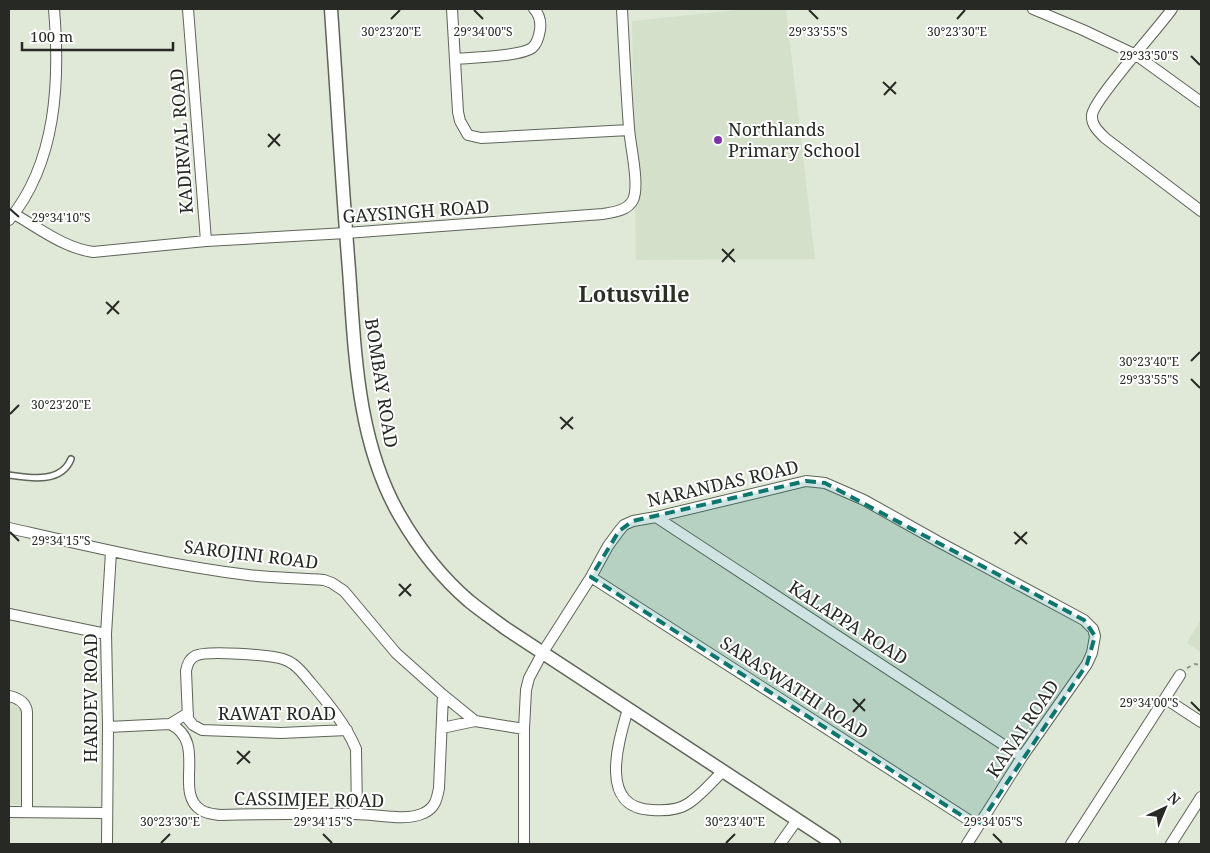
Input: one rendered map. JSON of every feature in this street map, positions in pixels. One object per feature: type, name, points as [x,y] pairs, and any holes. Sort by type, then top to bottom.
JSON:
[{"type":"street","points":[[11,217],[42,160],[48,138],[53,110],[56,70],[54,9]]},
{"type":"street","name":"KADIRVAL ROAD","points":[[188,9],[206,241]]},
{"type":"street","name":"BOMBAY ROAD","points":[[331,9],[354,334],[365,423],[374,458],[400,516],[443,576],[468,600],[505,628],[834,844]]},
{"type":"street","points":[[452,9],[460,121],[463,130],[468,134],[481,138],[629,130]]},
{"type":"street","points":[[455,59],[515,54],[533,47],[538,38],[540,25],[540,18],[534,9]]},
{"type":"street","name":"GAYSINGH ROAD","points":[[11,217],[82,250],[111,251],[206,241],[346,233],[617,212],[629,205],[633,199],[636,187],[629,130],[622,9]]},
{"type":"street","points":[[1033,9],[1136,55],[1201,102]]},
{"type":"street","points":[[1172,9],[1094,108],[1093,122],[1105,138],[1201,211]]},
{"type":"street","name":"NARANDAS ROAD","points":[[524,844],[524,729],[526,690],[529,678],[608,546],[624,525],[633,521],[806,481],[825,483],[864,500],[947,547],[1084,620],[1093,629]]},
{"type":"street","name":"KALAPPA ROAD","points":[[656,517],[1022,757]]},
{"type":"street","name":"SAROJINI ROAD","points":[[9,528],[111,552],[249,575],[313,579],[332,583],[351,598],[396,653],[443,695],[476,721],[524,729]]},
{"type":"street","name":"HARDEV ROAD","points":[[107,844],[108,726],[106,634],[111,552]]},
{"type":"street","name":"SARASWATHI ROAD","points":[[591,577],[978,826]]},
{"type":"street","points":[[9,614],[106,634]]},
{"type":"street","name":"KANAI ROAD","points":[[967,844],[1022,757],[1087,664],[1095,644],[1093,629]]},
{"type":"street","name":"RAWAT ROAD","points":[[347,730],[281,733],[214,732],[202,730],[192,725],[188,718],[187,664],[195,656],[203,653],[274,657],[284,659],[299,669],[332,708],[347,730],[356,749],[358,814]]},
{"type":"street","points":[[1071,844],[1180,675]]},
{"type":"street","name":"CASSIMJEE ROAD","points":[[170,724],[183,733],[186,739],[190,751],[190,795],[200,810],[220,815],[358,814],[388,817],[421,815],[432,808],[436,802],[439,788],[443,695]]},
{"type":"street","points":[[9,696],[25,704],[27,712],[27,812]]},
{"type":"street","points":[[1166,699],[1201,722]]},
{"type":"street","points":[[628,710],[621,732],[616,764],[616,778],[621,795],[632,806],[641,810],[655,811],[679,808],[689,804],[723,771]]},
{"type":"street","points":[[108,726],[170,724],[188,713]]},
{"type":"street","points":[[442,728],[476,721]]},
{"type":"street","points":[[1171,844],[1201,797]]},
{"type":"street","points":[[9,812],[106,813]]},
{"type":"street","points":[[780,844],[797,820]]},
{"type":"lane","points":[[9,475],[35,478],[49,477],[61,472],[71,459]]},
{"type":"path","points":[[1180,675],[1190,665],[1201,665]]},
{"type":"highlighted area","points":[[806,481],[825,483],[1084,620],[1095,636],[1087,664],[978,826],[591,577],[619,531],[633,521]]},
{"type":"shaded area","name":"Northlands Primary School","points":[[746,9],[786,9],[815,259],[636,260],[632,21]]},
{"type":"shaded area","points":[[1201,619],[1201,652],[1187,643]]},
{"type":"shaded area","points":[[9,702],[14,703],[23,712],[22,805],[9,804]]},
{"type":"place","name":"Northlands Primary School","points":[[718,140]]},
{"type":"district","name":"Lotusville","points":[[634,294]]}]
